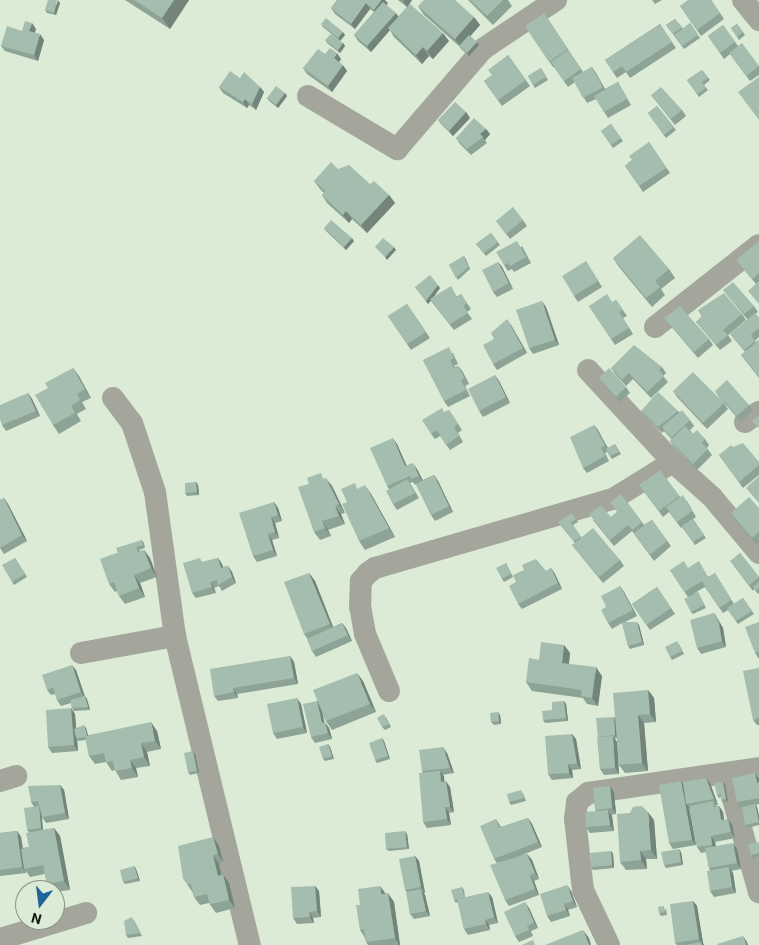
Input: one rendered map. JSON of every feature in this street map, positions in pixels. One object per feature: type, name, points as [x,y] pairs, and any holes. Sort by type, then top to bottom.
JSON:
[{"type":"street","points":[[308,96],[397,149],[483,49],[556,0]]},
{"type":"street","points":[[743,0],[759,20]]},
{"type":"street","points":[[654,327],[759,245]]},
{"type":"street","points":[[588,370],[673,462],[712,497],[759,553]]},
{"type":"street","points":[[113,398],[132,423],[155,492],[175,636],[250,945]]},
{"type":"street","points":[[389,691],[365,634],[360,607],[362,581],[368,573],[393,562],[613,499],[673,462]]},
{"type":"street","points":[[81,653],[175,636]]},
{"type":"street","points":[[609,945],[583,890],[575,819],[577,802],[588,793],[759,768]]},
{"type":"street","points":[[726,774],[759,892]]},
{"type":"street","points":[[0,939],[86,913]]},
{"type":"building","points":[[48,0],[57,0],[54,13],[45,10]]},
{"type":"building","points":[[134,0],[174,0],[162,18]]},
{"type":"building","points":[[337,0],[381,0],[374,10],[366,3],[351,24],[331,8]]},
{"type":"building","points":[[424,0],[455,0],[474,17],[455,39],[418,6]]},
{"type":"building","points":[[470,0],[503,0],[487,16]]},
{"type":"building","points":[[688,0],[711,0],[720,13],[697,30],[680,6]]},
{"type":"building","points":[[383,2],[396,13],[367,46],[354,35]]},
{"type":"building","points":[[410,4],[443,33],[427,51],[423,47],[416,55],[388,28]]},
{"type":"building","points":[[544,13],[568,49],[549,62],[525,26]]},
{"type":"building","points":[[326,18],[343,32],[338,38],[321,24]]},
{"type":"building","points":[[675,19],[682,27],[673,34],[666,25]]},
{"type":"building","points":[[25,21],[32,23],[29,31],[40,34],[34,55],[1,46],[7,26],[22,31]]},
{"type":"building","points":[[690,23],[698,35],[682,46],[674,35]]},
{"type":"building","points":[[660,24],[672,42],[626,72],[622,66],[613,72],[605,60]]},
{"type":"building","points":[[737,24],[743,32],[737,37],[731,28]]},
{"type":"building","points":[[723,25],[735,42],[720,53],[708,36]]},
{"type":"building","points":[[331,34],[343,43],[338,50],[325,40]]},
{"type":"building","points":[[469,35],[477,42],[467,53],[459,46]]},
{"type":"building","points":[[742,43],[759,66],[746,76],[729,53]]},
{"type":"building","points":[[330,48],[337,53],[334,58],[343,65],[328,86],[303,68],[318,49],[325,54]]},
{"type":"building","points":[[568,50],[581,69],[564,81],[551,62]]},
{"type":"building","points":[[508,55],[526,80],[498,100],[484,81],[492,75],[488,70]]},
{"type":"building","points":[[592,67],[603,87],[583,98],[572,78]]},
{"type":"building","points":[[541,68],[546,77],[533,85],[528,76]]},
{"type":"building","points":[[702,70],[708,78],[702,82],[706,88],[697,94],[687,80]]},
{"type":"building","points":[[230,71],[240,78],[244,72],[260,87],[252,104],[245,99],[243,102],[219,87]]},
{"type":"building","points":[[759,77],[759,120],[738,92]]},
{"type":"building","points":[[618,82],[627,99],[604,112],[594,96]]},
{"type":"building","points":[[276,86],[285,93],[276,105],[267,98]]},
{"type":"building","points":[[661,87],[682,110],[671,119],[651,95]]},
{"type":"building","points":[[455,102],[466,112],[449,131],[438,120]]},
{"type":"building","points":[[657,106],[674,127],[664,135],[648,113]]},
{"type":"building","points":[[474,118],[486,129],[480,134],[483,137],[467,149],[456,138]]},
{"type":"building","points":[[611,124],[621,138],[611,145],[601,131]]},
{"type":"building","points":[[649,142],[666,168],[639,186],[625,166],[632,160],[629,156]]},
{"type":"building","points":[[331,162],[338,169],[349,165],[370,184],[374,181],[389,195],[361,225],[346,211],[343,215],[322,195],[325,191],[314,181]]},
{"type":"building","points":[[513,207],[523,220],[506,234],[496,221]]},
{"type":"building","points":[[331,220],[352,238],[344,247],[324,228]]},
{"type":"building","points":[[491,233],[498,242],[484,253],[476,244]]},
{"type":"building","points":[[640,235],[669,269],[655,281],[660,287],[646,298],[613,258]]},
{"type":"building","points":[[383,238],[394,247],[385,257],[375,247]]},
{"type":"building","points":[[517,241],[526,257],[510,266],[508,263],[504,265],[496,252]]},
{"type":"building","points":[[759,241],[759,273],[752,279],[736,260]]},
{"type":"building","points":[[464,256],[468,267],[456,278],[449,265]]},
{"type":"building","points":[[586,261],[598,281],[574,296],[562,276]]},
{"type":"building","points":[[498,262],[509,283],[493,292],[482,270]]},
{"type":"building","points":[[430,275],[438,285],[426,301],[415,287]]},
{"type":"building","points":[[733,282],[754,306],[744,314],[723,290]]},
{"type":"building","points":[[758,282],[759,284],[759,304],[748,291]]},
{"type":"building","points":[[451,286],[457,297],[461,294],[467,303],[463,306],[468,313],[450,324],[430,299]]},
{"type":"building","points":[[724,293],[742,314],[723,330],[728,335],[716,345],[696,322],[703,316],[698,310]]},
{"type":"building","points":[[607,294],[612,302],[616,300],[623,310],[619,312],[629,328],[611,339],[589,306]]},
{"type":"building","points":[[542,301],[555,340],[529,348],[516,310]]},
{"type":"building","points":[[407,304],[426,332],[407,344],[388,316]]},
{"type":"building","points":[[680,306],[709,339],[694,352],[664,318]]},
{"type":"building","points":[[755,313],[759,318],[759,328],[751,335],[755,341],[744,350],[730,334]]},
{"type":"building","points":[[507,319],[523,348],[493,364],[483,345],[494,339],[491,333]]},
{"type":"building","points":[[759,340],[759,377],[741,355]]},
{"type":"building","points":[[634,345],[662,367],[659,370],[664,376],[647,392],[629,373],[622,380],[611,368]]},
{"type":"building","points":[[449,347],[454,358],[450,360],[454,368],[458,366],[465,378],[461,380],[466,390],[444,401],[423,360]]},
{"type":"building","points":[[73,368],[85,389],[77,394],[80,400],[71,406],[75,413],[53,425],[35,395],[48,388],[45,383]]},
{"type":"building","points":[[609,368],[626,387],[616,397],[599,378]]},
{"type":"building","points":[[693,372],[724,403],[703,423],[673,391]]},
{"type":"building","points":[[495,375],[506,397],[479,411],[468,389]]},
{"type":"building","points":[[727,380],[749,405],[737,416],[715,391]]},
{"type":"building","points":[[658,392],[678,411],[658,427],[641,411]]},
{"type":"building","points":[[28,393],[36,411],[2,425],[0,405]]},
{"type":"building","points":[[442,408],[444,412],[449,410],[458,424],[454,427],[459,436],[446,445],[437,430],[431,434],[422,420]]},
{"type":"building","points":[[682,410],[690,420],[671,438],[662,427]]},
{"type":"building","points":[[759,415],[759,428],[752,421]]},
{"type":"building","points":[[594,425],[605,445],[601,448],[605,456],[583,468],[570,437]]},
{"type":"building","points":[[685,426],[693,434],[697,430],[705,439],[702,443],[708,449],[693,464],[670,441]]},
{"type":"building","points":[[393,438],[405,466],[413,463],[419,476],[411,479],[410,476],[387,486],[370,448]]},
{"type":"building","points":[[743,443],[759,462],[759,465],[739,482],[719,455],[731,445],[733,447]]},
{"type":"building","points":[[615,444],[619,452],[610,456],[606,449]]},
{"type":"building","points":[[660,470],[679,496],[659,511],[639,485]]},
{"type":"building","points":[[321,473],[323,479],[326,478],[339,504],[335,506],[339,516],[322,521],[325,528],[314,532],[298,487],[309,484],[307,478]]},
{"type":"building","points":[[434,475],[449,506],[431,515],[416,484]]},
{"type":"building","points":[[759,476],[759,503],[746,488]]},
{"type":"building","points":[[407,479],[415,493],[393,504],[386,491]]},
{"type":"building","points":[[196,482],[197,492],[185,493],[185,483]]},
{"type":"building","points":[[355,483],[357,489],[365,485],[389,528],[359,541],[342,504],[347,502],[341,489]]},
{"type":"building","points":[[621,494],[642,522],[632,530],[628,525],[610,540],[589,514],[601,505],[611,517],[617,512],[610,502]]},
{"type":"building","points":[[683,495],[692,511],[677,522],[666,507]]},
{"type":"building","points":[[749,497],[759,508],[759,532],[752,538],[731,513]]},
{"type":"building","points":[[4,498],[22,535],[0,548],[0,500]]},
{"type":"building","points":[[274,502],[278,515],[271,517],[275,532],[268,534],[273,550],[253,556],[239,513]]},
{"type":"building","points":[[572,513],[576,519],[571,523],[581,537],[574,541],[558,522]]},
{"type":"building","points":[[692,519],[704,535],[693,542],[682,526]]},
{"type":"building","points":[[652,520],[667,541],[650,555],[634,533]]},
{"type":"building","points":[[593,528],[620,560],[599,577],[572,545]]},
{"type":"building","points":[[142,540],[143,545],[118,553],[116,548]]},
{"type":"building","points":[[136,546],[138,552],[144,550],[151,568],[134,575],[139,588],[119,596],[114,582],[109,584],[100,559]]},
{"type":"building","points":[[740,553],[759,577],[749,585],[730,561]]},
{"type":"building","points":[[15,558],[25,574],[12,582],[2,565]]},
{"type":"building","points":[[200,558],[202,562],[218,558],[221,568],[228,566],[232,577],[218,585],[217,580],[210,582],[212,587],[192,593],[183,563]]},
{"type":"building","points":[[536,559],[546,571],[551,568],[558,583],[518,604],[509,586],[516,582],[513,575],[524,570],[522,565]]},
{"type":"building","points":[[684,561],[688,568],[699,561],[708,577],[715,573],[731,600],[719,608],[702,581],[684,592],[670,570]]},
{"type":"building","points":[[506,563],[511,574],[502,579],[496,568]]},
{"type":"building","points":[[309,573],[330,624],[304,634],[284,582]]},
{"type":"building","points":[[759,582],[759,588],[756,591],[753,587]]},
{"type":"building","points":[[620,586],[633,610],[608,623],[601,610],[606,607],[601,596]]},
{"type":"building","points":[[657,587],[671,608],[646,625],[632,604]]},
{"type":"building","points":[[698,592],[704,605],[691,612],[684,599]]},
{"type":"building","points":[[743,598],[752,611],[736,621],[727,608]]},
{"type":"building","points":[[714,613],[719,623],[722,641],[697,648],[690,620]]},
{"type":"building","points":[[622,622],[637,622],[642,642],[628,646]]},
{"type":"building","points":[[759,622],[759,652],[755,653],[745,627]]},
{"type":"building","points":[[342,623],[348,635],[312,651],[307,639]]},
{"type":"building","points":[[677,641],[682,651],[670,657],[665,647]]},
{"type":"building","points":[[541,642],[564,645],[562,663],[596,667],[592,698],[581,696],[582,690],[526,682],[529,658],[539,660]]},
{"type":"building","points":[[290,656],[294,678],[233,688],[234,692],[214,696],[210,669]]},
{"type":"building","points":[[72,665],[81,692],[57,700],[53,687],[47,690],[42,675]]},
{"type":"building","points":[[759,668],[759,718],[753,720],[743,671]]},
{"type":"building","points":[[357,673],[370,704],[326,721],[313,690]]},
{"type":"building","points":[[648,690],[650,714],[638,715],[642,763],[619,765],[613,693]]},
{"type":"building","points":[[85,696],[88,707],[72,708],[70,700]]},
{"type":"building","points":[[297,698],[303,727],[273,733],[267,704]]},
{"type":"building","points":[[317,701],[322,723],[325,722],[328,733],[311,737],[303,704]]},
{"type":"building","points":[[564,701],[566,718],[543,720],[542,711],[552,710],[552,702]]},
{"type":"building","points":[[71,708],[74,745],[48,747],[46,710]]},
{"type":"building","points":[[498,712],[499,721],[491,722],[490,713]]},
{"type":"building","points":[[384,714],[389,724],[382,727],[377,718]]},
{"type":"building","points":[[614,717],[615,735],[598,737],[596,718]]},
{"type":"building","points":[[151,722],[155,741],[141,743],[144,757],[130,760],[132,768],[115,771],[113,761],[106,762],[104,753],[89,756],[85,736]]},
{"type":"building","points":[[84,725],[87,735],[76,738],[74,729]]},
{"type":"building","points":[[572,734],[577,764],[568,764],[569,773],[548,774],[545,736]]},
{"type":"building","points":[[613,736],[615,768],[600,769],[597,737]]},
{"type":"building","points":[[382,738],[388,756],[375,760],[369,743]]},
{"type":"building","points":[[328,744],[332,756],[323,759],[319,747]]},
{"type":"building","points":[[443,747],[450,768],[422,771],[419,750]]},
{"type":"building","points":[[193,751],[197,771],[188,772],[184,753]]},
{"type":"building","points":[[440,771],[441,782],[446,781],[450,807],[445,807],[447,819],[423,822],[419,773]]},
{"type":"building","points":[[755,773],[757,783],[759,782],[759,798],[737,802],[732,778]]},
{"type":"building","points":[[706,778],[714,799],[686,804],[683,782]]},
{"type":"building","points":[[681,781],[692,840],[669,843],[659,785]]},
{"type":"building","points":[[723,782],[726,799],[721,800],[721,794],[717,795],[714,783]]},
{"type":"building","points":[[60,785],[65,813],[42,817],[38,801],[31,802],[28,786]]},
{"type":"building","points":[[610,786],[612,808],[595,810],[593,788]]},
{"type":"building","points":[[521,790],[524,798],[509,802],[507,794]]},
{"type":"building","points":[[713,801],[714,807],[719,806],[721,820],[728,819],[731,832],[711,836],[712,845],[697,847],[690,806]]},
{"type":"building","points":[[755,804],[759,822],[745,825],[742,807]]},
{"type":"building","points":[[39,806],[41,828],[27,830],[24,808]]},
{"type":"building","points":[[642,806],[648,812],[651,850],[640,851],[641,860],[620,862],[617,814],[630,813],[633,807]]},
{"type":"building","points":[[608,810],[610,825],[586,827],[585,812]]},
{"type":"building","points":[[528,818],[538,842],[494,859],[480,826],[496,819],[499,828]]},
{"type":"building","points":[[54,828],[64,880],[46,880],[43,865],[24,869],[21,849],[29,847],[26,833]]},
{"type":"building","points":[[17,831],[22,867],[0,870],[0,833]]},
{"type":"building","points":[[405,831],[407,847],[386,849],[385,833]]},
{"type":"building","points":[[213,837],[218,854],[213,855],[218,876],[223,874],[229,900],[210,904],[207,894],[194,897],[191,884],[187,884],[183,878],[178,846]]},
{"type":"building","points":[[759,842],[759,853],[751,855],[748,844]]},
{"type":"building","points":[[733,843],[737,863],[709,868],[705,848]]},
{"type":"building","points":[[679,849],[681,862],[664,865],[661,852]]},
{"type":"building","points":[[611,851],[612,865],[591,867],[590,853]]},
{"type":"building","points":[[527,854],[535,873],[530,875],[535,889],[505,900],[490,865]]},
{"type":"building","points":[[415,856],[421,887],[405,890],[399,859]]},
{"type":"building","points":[[134,866],[138,878],[123,882],[120,870]]},
{"type":"building","points":[[729,867],[732,887],[710,891],[707,871]]},
{"type":"building","points":[[567,885],[573,901],[564,904],[566,910],[547,916],[540,894]]},
{"type":"building","points":[[315,886],[317,911],[309,912],[310,917],[293,918],[291,887]]},
{"type":"building","points":[[380,886],[381,894],[388,893],[395,938],[366,942],[364,929],[360,930],[356,905],[360,905],[358,889]]},
{"type":"building","points":[[462,887],[464,897],[454,900],[451,890]]},
{"type":"building","points":[[421,889],[426,911],[410,914],[406,892]]},
{"type":"building","points":[[488,892],[494,917],[485,920],[486,924],[464,929],[457,899]]},
{"type":"building","points":[[693,901],[699,939],[675,943],[670,904]]},
{"type":"building","points":[[525,902],[534,922],[527,926],[529,930],[515,936],[504,912]]},
{"type":"building","points":[[664,906],[665,912],[659,913],[658,907]]},
{"type":"building","points":[[132,917],[140,933],[126,935],[124,921]]},
{"type":"building","points":[[583,930],[589,945],[545,945]]},
{"type":"building","points":[[743,936],[746,945],[717,945],[717,944]]},
{"type":"building","points":[[533,940],[535,945],[522,945]]},
{"type":"building","points":[[701,942],[702,945],[686,945]]}]
